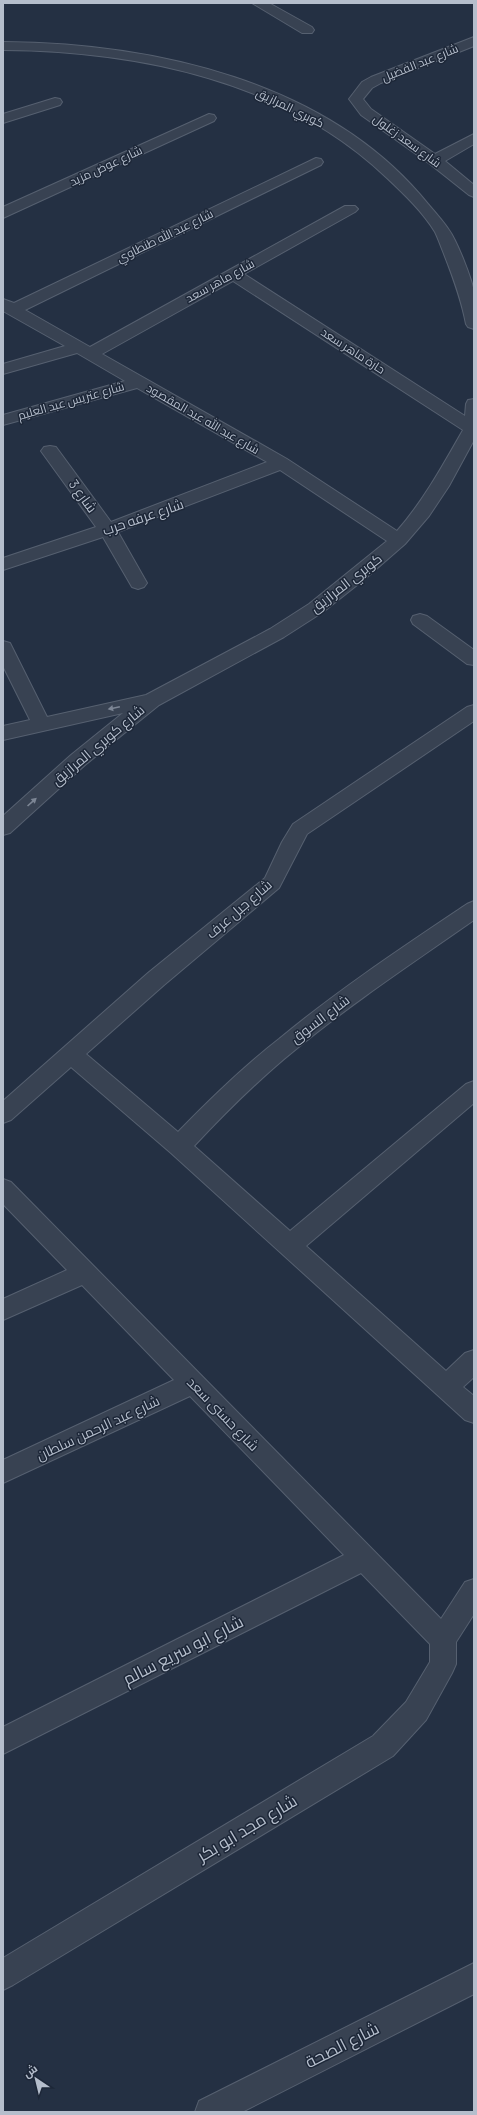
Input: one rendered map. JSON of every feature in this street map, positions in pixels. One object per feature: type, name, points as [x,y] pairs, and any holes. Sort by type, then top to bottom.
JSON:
[{"type":"street","points":[[259,3],[307,30]]},
{"type":"street","name":"شارع عبد الفضيل","points":[[367,85],[474,41]]},
{"type":"street","name":"كوبري المرازيق","points":[[3,46],[92,50],[173,64],[220,77],[265,94],[316,119],[360,145],[401,181],[441,229],[470,303],[474,324]]},
{"type":"street","name":"شارع سعد زغلول","points":[[367,85],[356,99],[359,105],[474,192]]},
{"type":"street","points":[[3,119],[55,102]]},
{"type":"street","name":"شارع عوض مزيد","points":[[3,213],[208,118]]},
{"type":"street","points":[[435,161],[474,138]]},
{"type":"street","name":"شارع عبد الله طنطاوي","points":[[8,307],[316,162]]},
{"type":"street","name":"شارع ماهر سعد","points":[[3,369],[86,350],[233,274],[350,209]]},
{"type":"street","name":"حارة ماهر سعد","points":[[233,274],[472,428]]},
{"type":"street","name":"شارع عبد الله عبد المقصود","points":[[8,307],[86,350],[280,463],[399,540]]},
{"type":"street","name":"شارع عتريس عبد العليم","points":[[3,420],[139,382]]},
{"type":"street","name":"كوبري المرازيق","points":[[152,700],[277,634],[316,608],[360,574],[399,540],[423,512],[440,486],[472,428],[474,404]]},
{"type":"street","name":"شارع 3","points":[[50,451],[107,529],[138,583]]},
{"type":"street","name":"شارع عرفه حرب","points":[[3,564],[199,497],[280,463]]},
{"type":"street","points":[[420,620],[474,659]]},
{"type":"street","points":[[3,648],[41,723]]},
{"type":"street","name":"شارع كوبري المرازيق","points":[[3,733],[41,723],[152,700]]},
{"type":"street","name":"شارع كوبري المرازيق","points":[[3,828],[78,760],[152,700]]},
{"type":"street","name":"شارع جبل عرف","points":[[3,1114],[156,979],[272,883],[280,870],[292,838],[300,829],[474,712]]},
{"type":"street","name":"شارع السوق","points":[[179,1146],[250,1075],[287,1044],[326,1014],[474,909]]},
{"type":"street","points":[[71,1054],[179,1146],[474,1412]]},
{"type":"street","points":[[289,1246],[474,1090]]},
{"type":"street","name":"شارع حسنى سعد","points":[[3,1189],[442,1639]]},
{"type":"street","points":[[3,1310],[85,1273]]},
{"type":"street","points":[[446,1387],[474,1361]]},
{"type":"street","name":"شارع عبد الرحمن سلطان","points":[[3,1472],[193,1383]]},
{"type":"street","name":"شارع ابو سريع سالم","points":[[3,1741],[364,1558]]},
{"type":"street","points":[[442,1639],[474,1591]]},
{"type":"street","name":"شارع مجد ابو بكر","points":[[3,1975],[383,1746],[416,1711],[442,1664],[442,1639]]},
{"type":"street","name":"شارع الصحة","points":[[210,2112],[471,1985]]}]
